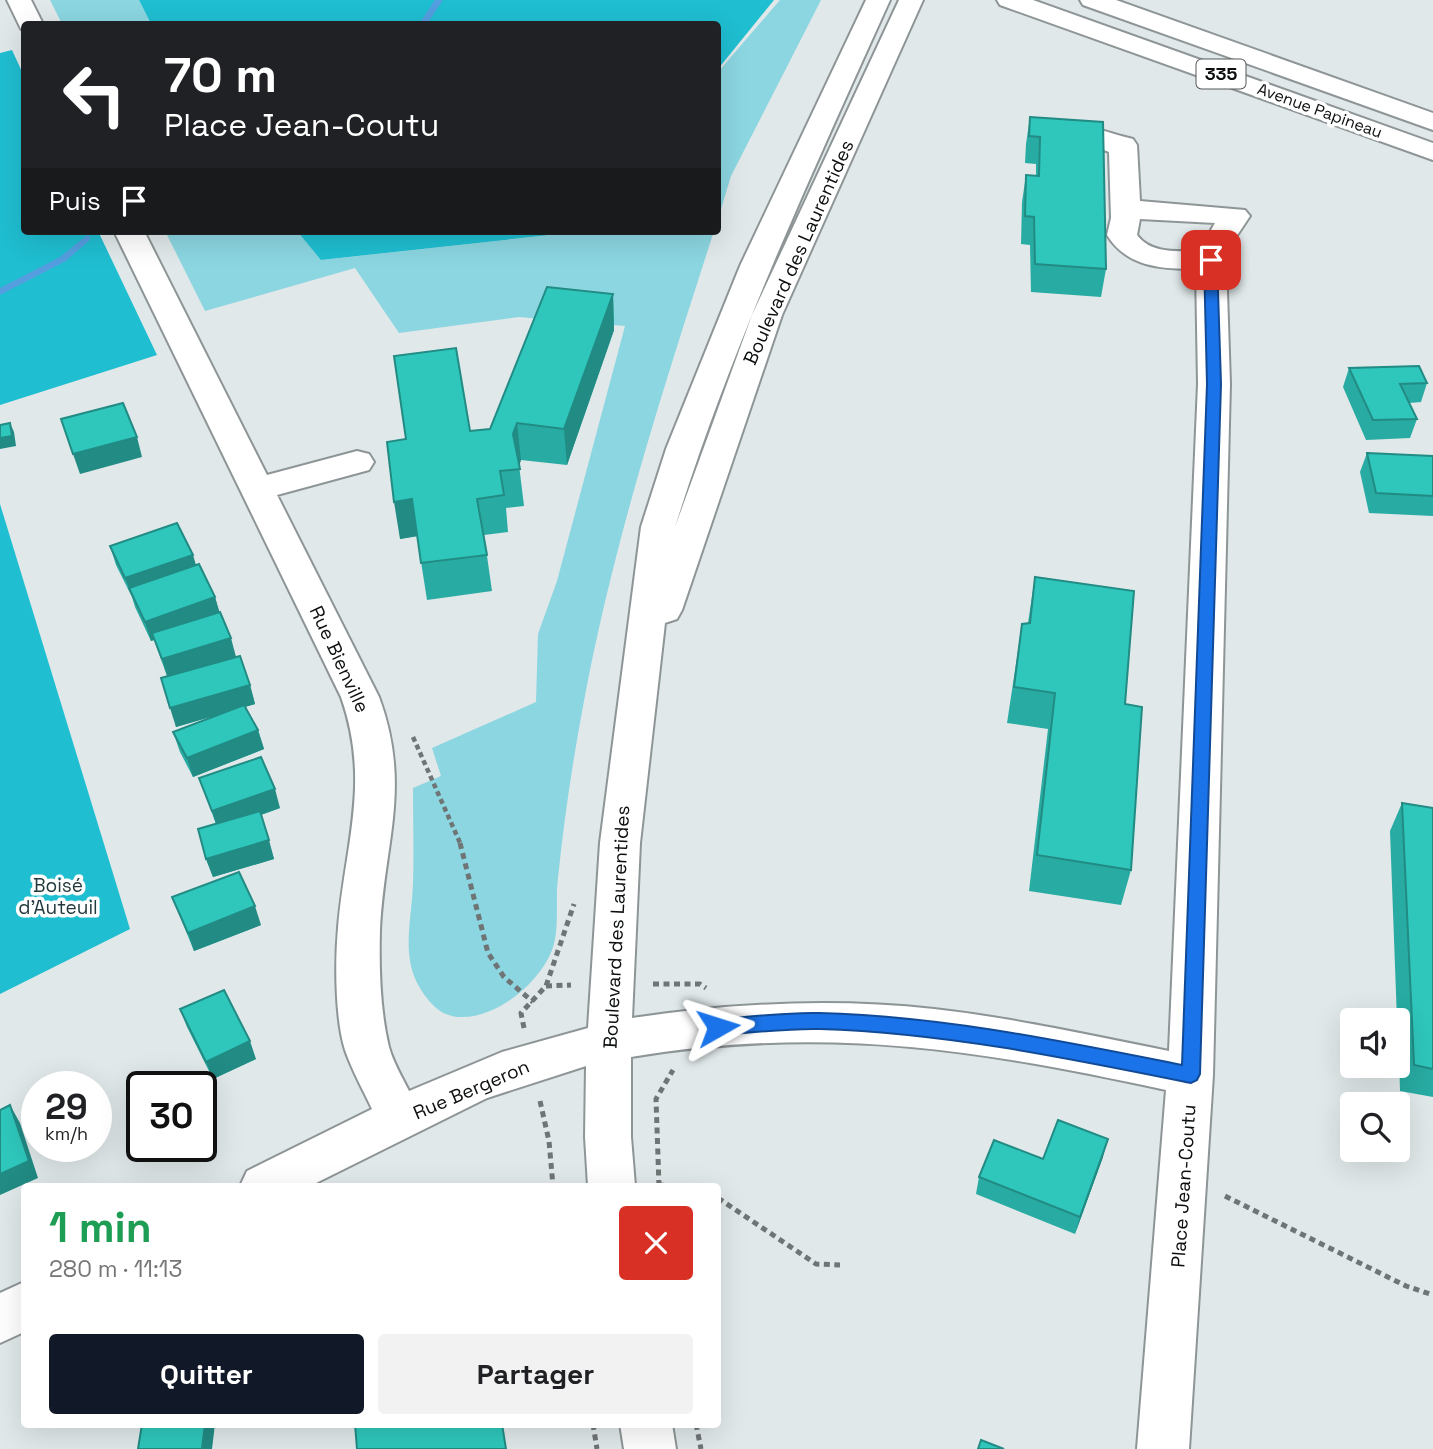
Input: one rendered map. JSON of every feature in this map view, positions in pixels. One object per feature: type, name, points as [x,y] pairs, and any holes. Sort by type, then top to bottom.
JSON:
[{"type":"main road","points":[[19,0],[29,21]]},
{"type":"main road","name":"Boulevard des Laurentides","points":[[612,1183],[607,1137],[609,1043],[626,780],[658,527],[683,449],[755,266],[878,0]]},
{"type":"main road","name":"Boulevard des Laurentides","points":[[642,668],[766,315],[911,0]]},
{"type":"main road","name":"Avenue Papineau","points":[[1009,0],[1433,152]]},
{"type":"main road","name":"Avenue Papineau","points":[[1092,0],[1298,71],[1433,122]]},
{"type":"main road","points":[[1035,131],[1087,134],[1106,143],[1123,145],[1125,209],[1122,234],[1131,248],[1157,257],[1211,260]]},
{"type":"main road","name":"Place Jean-Coutu","points":[[1125,209],[1234,216],[1215,246],[1211,260],[1214,384],[1191,1074],[1163,1449]]},
{"type":"main road","name":"Rue Bienville","points":[[131,235],[360,696],[370,725],[375,754],[376,808],[359,929],[360,1000],[367,1049],[400,1119]]},
{"type":"main road","points":[[257,489],[357,462]]},
{"type":"main road","name":"Rue Bergeron","points":[[270,1183],[400,1119],[502,1073],[609,1043],[748,1024],[840,1021],[994,1036],[1191,1074]]},
{"type":"main road","points":[[0,1319],[21,1308]]},
{"type":"main road","points":[[647,1428],[650,1449]]},
{"type":"path","points":[[410,732],[464,852],[488,953],[504,977],[533,1002]]},
{"type":"path","points":[[521,1013],[546,986],[566,934],[574,894]]},
{"type":"path","points":[[654,1114],[658,1183]]},
{"type":"path","points":[[549,1141],[553,1183]]},
{"type":"path","points":[[1185,1182],[1224,1196],[1406,1286],[1433,1294]]},
{"type":"path","points":[[721,1200],[816,1264],[840,1265]]},
{"type":"path","points":[[594,1428],[597,1449]]},
{"type":"path","points":[[697,1428],[701,1449]]},
{"type":"shaded area","points":[[50,0],[139,0],[150,21],[60,21]]},
{"type":"shaded area","points":[[780,0],[821,0],[731,176],[721,209],[721,69]]},
{"type":"shaded area","points":[[167,235],[300,235],[322,260],[550,235],[713,235],[625,522],[596,641],[566,811],[557,887],[557,924],[552,950],[535,978],[518,994],[490,1011],[467,1017],[445,1014],[433,1005],[414,977],[409,948],[413,884],[413,788],[441,776],[432,748],[536,702],[538,634],[557,581],[625,326],[519,317],[399,333],[355,268],[205,311]]},
{"type":"green space","points":[[139,0],[774,0],[721,65],[721,21],[150,21]]},
{"type":"green space","points":[[12,50],[21,70],[21,235],[100,235],[157,355],[0,405],[0,53]]},
{"type":"green space","points":[[300,235],[550,235],[321,260]]},
{"type":"green space","name":"Boisé d'Auteuil","points":[[0,504],[130,929],[0,994]]},
{"type":"building","points":[[1030,117],[1103,122],[1106,269],[1035,264],[1034,217],[1025,216],[1026,175],[1039,176],[1040,137],[1029,136]]},
{"type":"building","points":[[547,287],[613,294],[564,429],[517,423],[513,434],[520,469],[500,471],[504,495],[477,499],[487,555],[421,563],[412,499],[394,502],[387,442],[406,439],[394,356],[456,348],[470,431],[490,429]]},
{"type":"building","points":[[1419,366],[1427,383],[1400,384],[1417,419],[1373,420],[1349,368]]},
{"type":"building","points":[[123,403],[137,437],[73,454],[61,419]]},
{"type":"building","points":[[10,423],[12,436],[0,438],[0,425]]},
{"type":"building","points":[[1367,453],[1433,456],[1433,496],[1376,493]]},
{"type":"building","points":[[177,523],[193,555],[125,578],[110,546]]},
{"type":"building","points":[[199,564],[215,597],[145,622],[129,588]]},
{"type":"building","points":[[1035,577],[1134,591],[1125,704],[1142,707],[1131,870],[1037,855],[1055,693],[1014,687],[1022,624],[1030,623]]},
{"type":"building","points":[[220,612],[231,638],[162,659],[152,633]]},
{"type":"building","points":[[240,656],[250,685],[170,708],[161,678]]},
{"type":"building","points":[[244,705],[258,730],[187,758],[173,732]]},
{"type":"building","points":[[261,757],[275,789],[212,811],[199,778]]},
{"type":"building","points":[[1402,803],[1433,808],[1433,1069],[1414,1065]]},
{"type":"building","points":[[260,811],[269,840],[206,859],[198,829]]},
{"type":"building","points":[[239,872],[255,906],[188,933],[172,897]]},
{"type":"building","points":[[224,990],[250,1041],[206,1062],[180,1009]]},
{"type":"building","points":[[10,1105],[21,1137],[21,1162],[27,1162],[0,1174],[0,1110]]},
{"type":"building","points":[[1058,1120],[1108,1139],[1080,1217],[979,1177],[994,1140],[1043,1159]]},
{"type":"building","points":[[141,1428],[205,1428],[202,1449],[138,1449]]},
{"type":"building","points":[[355,1428],[503,1428],[506,1449],[357,1449]]},
{"type":"building","points":[[981,1440],[1004,1449],[978,1449]]},
{"type":"waterway","points":[[425,21],[439,0]]},
{"type":"waterway","points":[[0,292],[63,259],[87,238]]},
{"type":"route","points":[[718,1027],[795,1021],[840,1021],[931,1028],[994,1036],[1191,1074],[1214,384],[1209,295],[1211,260]]}]
